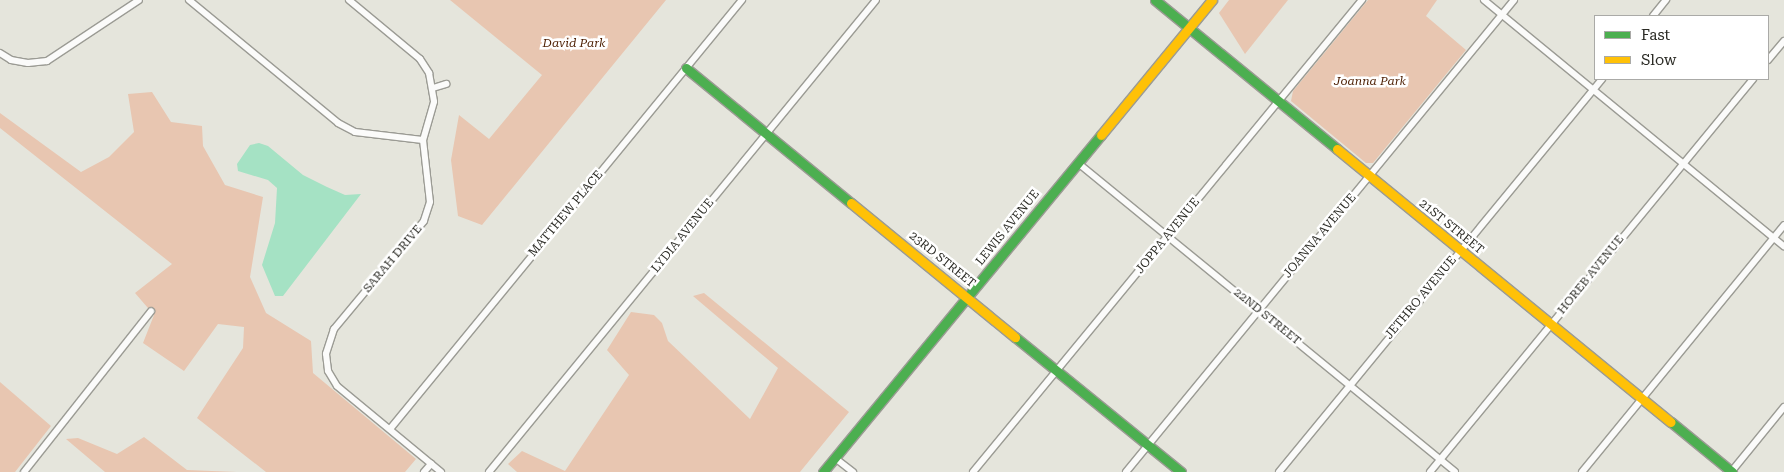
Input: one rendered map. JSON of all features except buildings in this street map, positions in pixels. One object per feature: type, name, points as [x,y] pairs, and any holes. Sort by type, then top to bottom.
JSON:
[{"type":"street","points":[[0,53],[11,60],[28,63],[47,61],[139,0]]},
{"type":"street","points":[[189,0],[338,123],[355,132],[423,140]]},
{"type":"street","points":[[349,0],[420,58],[434,88],[446,84]]},
{"type":"street","name":"MATTHEW PLACE","points":[[390,429],[742,0]]},
{"type":"street","name":"LYDIA AVENUE","points":[[489,472],[876,0]]},
{"type":"street","name":"21ST STREET","points":[[1155,0],[1731,472]]},
{"type":"street","name":"LEWIS AVENUE","points":[[823,472],[1212,0]]},
{"type":"street","name":"JOPPA AVENUE","points":[[973,472],[1362,0]]},
{"type":"street","points":[[1484,0],[1784,246]]},
{"type":"street","name":"JOANNA AVENUE","points":[[1126,472],[1514,0]]},
{"type":"street","points":[[1654,15],[1666,0]]},
{"type":"street","points":[[1769,59],[1784,41]]},
{"type":"street","name":"23RD STREET","points":[[686,68],[1181,472]]},
{"type":"street","name":"JETHRO AVENUE","points":[[1279,472],[1601,80]]},
{"type":"street","name":"HOREB AVENUE","points":[[1430,472],[1752,80]]},
{"type":"street","name":"SARAH DRIVE","points":[[431,464],[337,386],[328,371],[326,354],[334,329],[424,221],[430,202],[423,140],[434,102],[434,88]]},
{"type":"street","name":"22ND STREET","points":[[1078,163],[1455,472]]},
{"type":"street","points":[[1582,472],[1784,225]]},
{"type":"street","points":[[24,472],[151,312]]},
{"type":"street","points":[[1731,472],[1784,407]]},
{"type":"street","points":[[835,458],[853,472]]},
{"type":"street","points":[[424,472],[431,464],[440,472]]},
{"type":"green space","name":"David Park","points":[[450,0],[666,0],[482,225],[458,216],[451,160],[459,115],[489,139],[542,75]]},
{"type":"green space","points":[[1229,0],[1288,0],[1245,54],[1219,13]]},
{"type":"green space","name":"Joanna Park","points":[[1368,0],[1437,0],[1426,16],[1466,50],[1373,163],[1366,163],[1291,101],[1293,91]]},
{"type":"green space","points":[[152,92],[171,122],[202,126],[203,146],[225,185],[263,197],[250,277],[266,313],[311,341],[313,373],[416,459],[405,472],[266,472],[197,418],[243,348],[244,327],[218,324],[184,371],[143,343],[154,315],[135,293],[172,264],[0,128],[0,113],[81,172],[109,157],[134,132],[128,94]]},
{"type":"green space","points":[[704,293],[849,412],[800,472],[517,472],[508,464],[522,451],[565,471],[629,375],[607,350],[631,312],[654,315],[662,323],[668,341],[750,419],[778,368],[693,296]]},
{"type":"green space","points":[[0,382],[51,426],[15,472],[0,472]]},
{"type":"green space","points":[[144,437],[187,470],[237,472],[105,472],[66,439],[78,438],[117,454]]},
{"type":"shaded area","points":[[259,143],[268,146],[303,175],[327,187],[345,195],[361,194],[283,296],[275,296],[262,265],[275,223],[277,188],[268,180],[238,171],[237,164],[250,145]]},
{"type":"traffic: fast","points":[[1155,0],[1337,149]]},
{"type":"traffic: fast","points":[[686,68],[851,203]]},
{"type":"traffic: fast","points":[[823,472],[1101,135]]},
{"type":"traffic: fast","points":[[1015,337],[1181,472]]},
{"type":"traffic: fast","points":[[1671,422],[1732,472]]},
{"type":"traffic: slow","points":[[1101,135],[1212,0]]},
{"type":"traffic: slow","points":[[1337,149],[1671,422]]},
{"type":"traffic: slow","points":[[851,203],[1015,337]]}]
